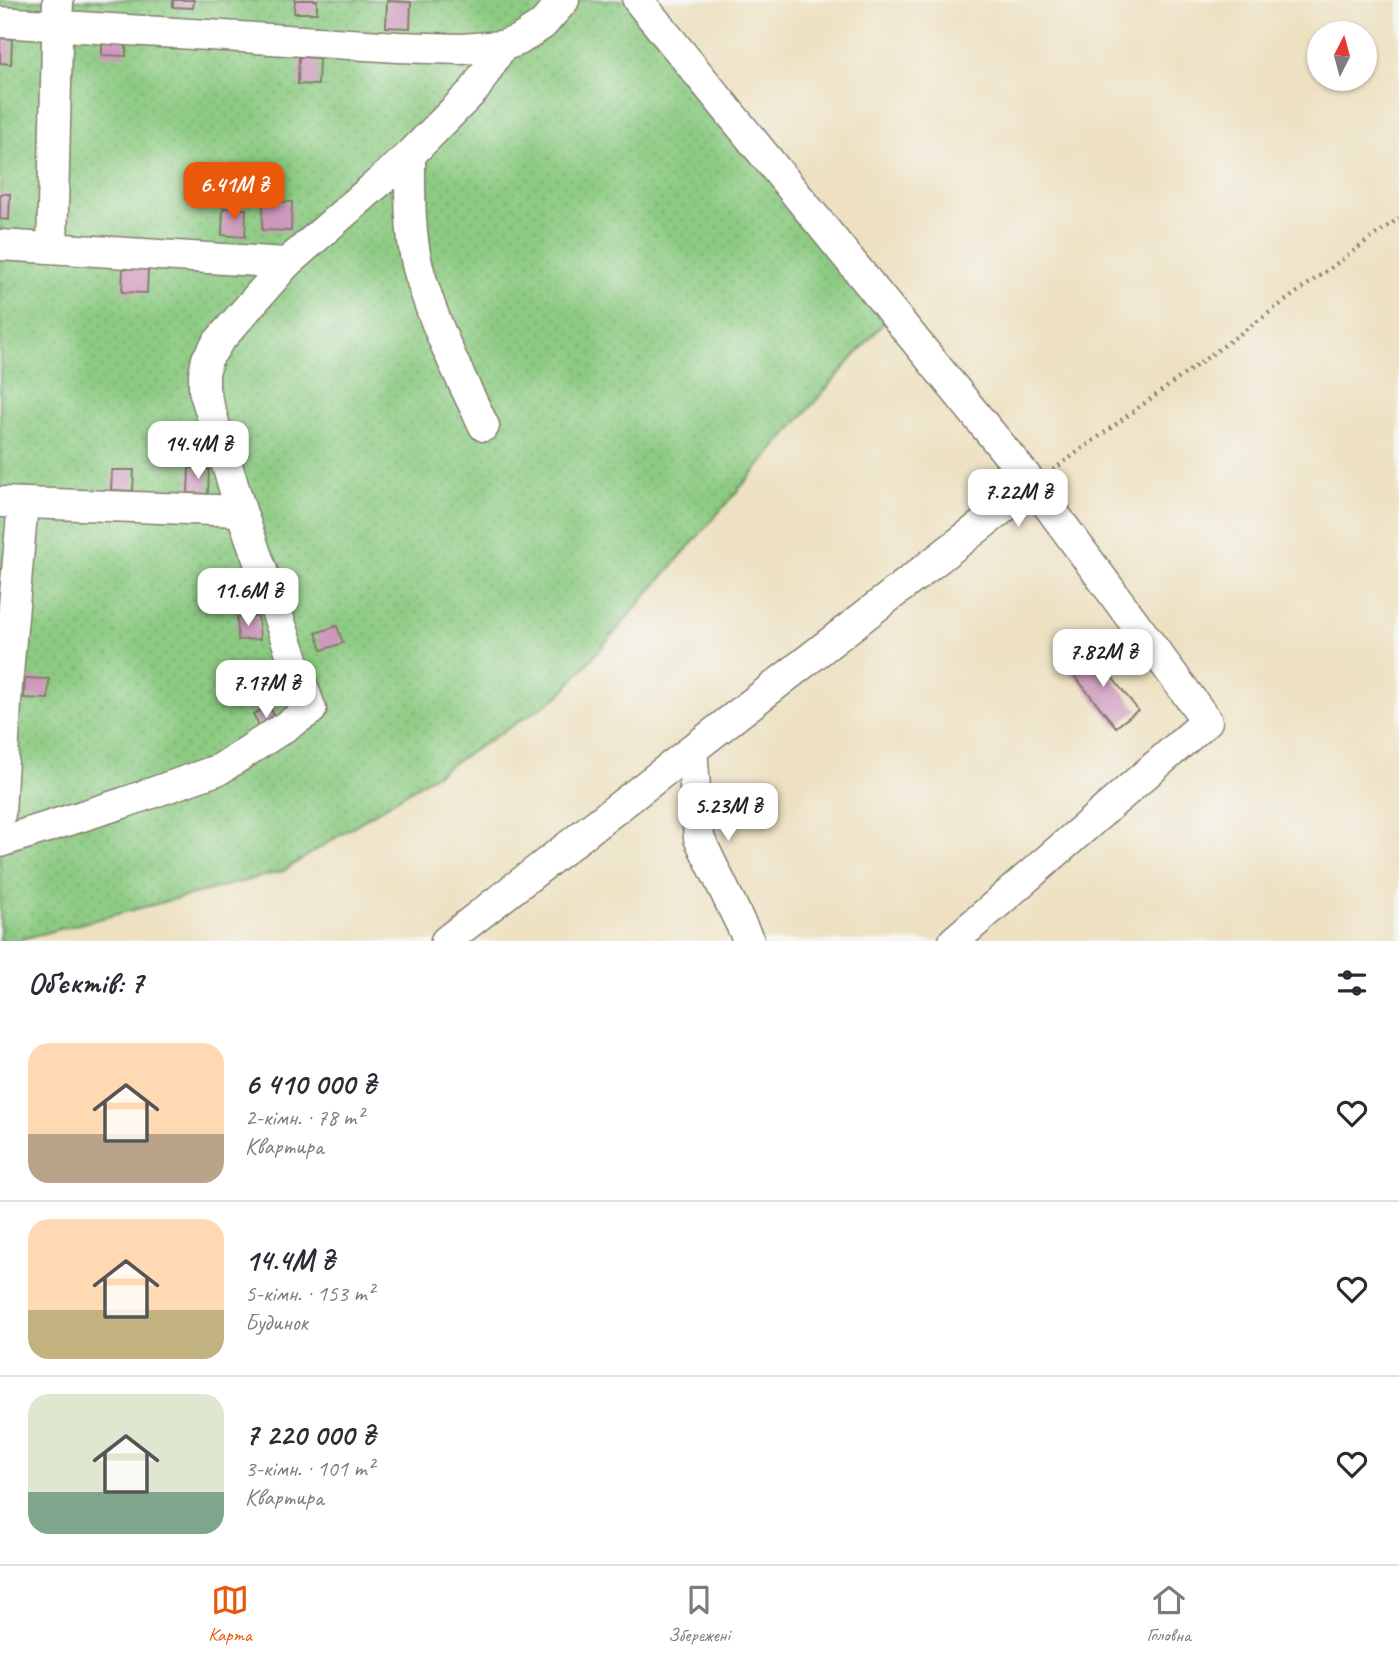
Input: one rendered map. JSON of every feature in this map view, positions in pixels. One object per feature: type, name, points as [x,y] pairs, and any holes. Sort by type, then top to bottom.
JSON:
[{"type":"street","points":[[0,22],[58,13],[398,47],[461,48],[502,46],[519,40],[542,25],[564,0]]},
{"type":"street","points":[[638,0],[1033,485],[1207,721],[954,941]]},
{"type":"street","points":[[52,248],[58,13]]},
{"type":"street","points":[[0,842],[220,769],[311,710],[241,511],[204,390],[207,359],[218,342],[286,262],[410,155],[475,89],[502,46]]},
{"type":"street","points":[[410,155],[410,202],[418,266],[447,351],[484,426]]},
{"type":"street","points":[[0,245],[286,262]]},
{"type":"street","points":[[446,941],[1033,485]]},
{"type":"street","points":[[0,814],[7,685],[11,502],[241,511]]},
{"type":"street","points":[[692,749],[699,838],[749,941]]},
{"type":"path","points":[[1033,485],[1399,218]]},
{"type":"green space","points":[[0,0],[638,0],[893,312],[559,696],[283,871],[14,941],[0,941]]},
{"type":"building","points":[[173,0],[194,0],[193,8],[173,7]]},
{"type":"building","points":[[295,0],[317,0],[317,13],[294,13]]},
{"type":"building","points":[[387,1],[411,2],[410,28],[386,27]]},
{"type":"building","points":[[0,38],[12,39],[11,64],[0,63]]},
{"type":"building","points":[[102,38],[126,39],[126,56],[102,55]]},
{"type":"building","points":[[299,57],[319,58],[318,85],[298,84]]},
{"type":"building","points":[[0,194],[10,194],[9,220],[0,219]]},
{"type":"building","points":[[263,201],[292,202],[291,231],[262,230]]},
{"type":"building","points":[[223,208],[246,209],[245,237],[222,235]]},
{"type":"building","points":[[123,268],[148,269],[147,293],[122,292]]},
{"type":"building","points":[[189,468],[209,469],[208,494],[188,493]]},
{"type":"building","points":[[112,470],[134,470],[133,491],[111,490]]},
{"type":"building","points":[[258,616],[260,639],[238,640],[237,617]]},
{"type":"building","points":[[337,626],[343,643],[322,650],[316,633]]},
{"type":"building","points":[[1091,651],[1138,710],[1116,727],[1068,668]]},
{"type":"building","points":[[255,672],[279,673],[279,692],[254,691]]},
{"type":"building","points":[[25,678],[49,679],[48,699],[24,698]]},
{"type":"building","points":[[269,706],[279,725],[263,733],[253,714]]}]
